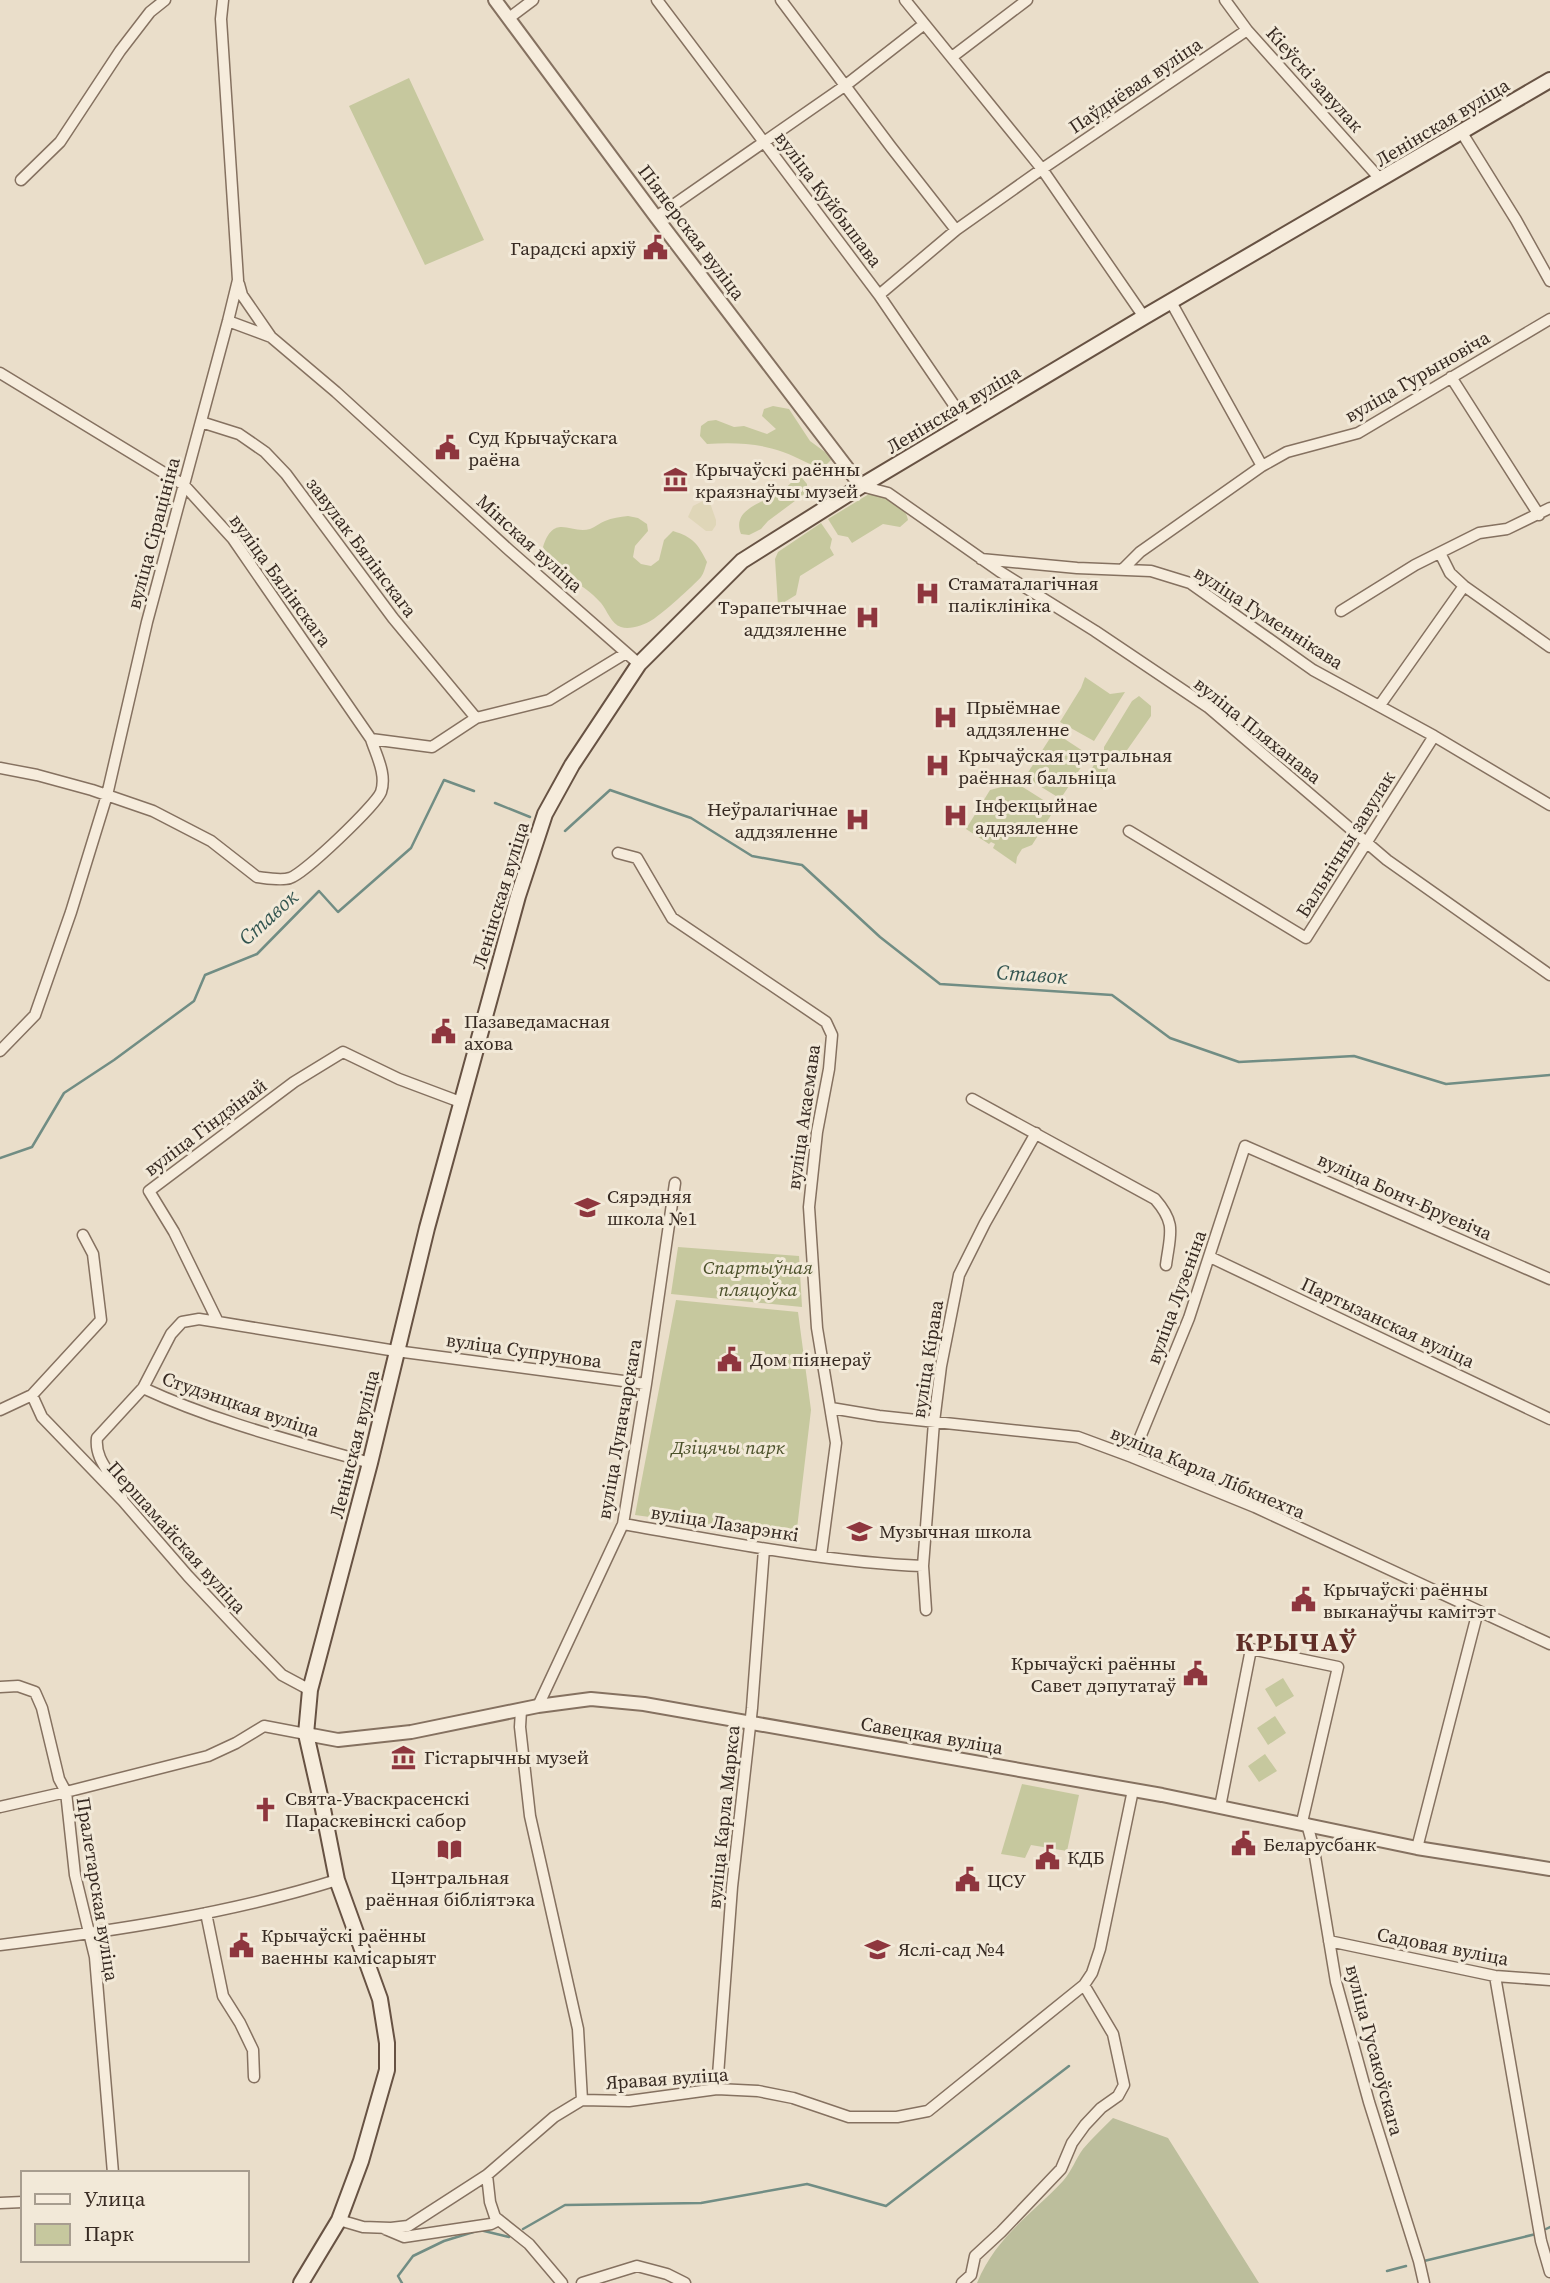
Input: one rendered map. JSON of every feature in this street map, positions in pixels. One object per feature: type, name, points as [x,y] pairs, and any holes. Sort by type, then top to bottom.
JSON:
[{"type":"main road","name":"Ленінская вуліца","points":[[301,2283],[339,2220],[361,2161],[387,2070],[387,2043],[380,1999],[337,1880],[306,1734],[310,1690],[370,1463],[427,1228],[517,896],[545,814],[572,765],[639,664],[742,561],[861,486],[1144,317],[1550,80]]},
{"type":"street","points":[[21,180],[60,142],[120,51],[150,12],[165,0]]},
{"type":"street","name":"вуліца Сірацініна","points":[[0,1051],[35,1015],[55,962],[107,795],[147,622],[238,280],[220,19],[223,0]]},
{"type":"street","name":"Піянерская вуліца","points":[[495,0],[861,486]]},
{"type":"street","points":[[509,18],[533,0]]},
{"type":"street","name":"вуліца Куйбышава","points":[[657,0],[879,295],[967,424]]},
{"type":"street","points":[[781,0],[956,230]]},
{"type":"street","points":[[905,0],[1042,169],[1144,317]]},
{"type":"street","name":"Кіеўскі завулак","points":[[1225,0],[1247,30],[1381,180]]},
{"type":"street","points":[[952,57],[1025,1]]},
{"type":"street","points":[[656,217],[846,85],[923,25]]},
{"type":"street","name":"Паўднёвая вуліца","points":[[879,295],[956,230],[1247,30]]},
{"type":"street","points":[[1462,133],[1550,281]]},
{"type":"street","name":"Мінская вуліца","points":[[238,280],[242,295],[271,337],[639,664]]},
{"type":"street","points":[[1171,302],[1262,466]]},
{"type":"street","name":"вуліца Гурыновіча","points":[[1124,569],[1140,552],[1262,466],[1295,449],[1358,433],[1550,318]]},
{"type":"street","name":"Мінская вуліца","points":[[228,321],[271,337]]},
{"type":"street","name":"вуліца Бялінскага","points":[[0,373],[184,485],[233,539],[371,739],[384,777],[381,794],[333,845],[290,878],[257,877],[211,841],[185,826],[153,811],[107,795]]},
{"type":"street","points":[[1451,377],[1539,515]]},
{"type":"street","name":"завулак Бялінскага","points":[[201,422],[239,434],[265,452],[286,474],[393,618],[476,718]]},
{"type":"street","name":"вуліца Пляханава","points":[[861,486],[888,492],[981,559],[1208,707],[1387,860],[1550,975]]},
{"type":"street","points":[[1340,611],[1415,565],[1479,533],[1507,529],[1550,508]]},
{"type":"street","points":[[1440,553],[1450,573],[1464,586],[1550,647]]},
{"type":"street","name":"вуліца Гуменнікава","points":[[981,559],[1077,568],[1151,571],[1190,583],[1313,670],[1380,705],[1550,805]]},
{"type":"street","points":[[1380,705],[1464,586]]},
{"type":"street","points":[[371,739],[432,747],[476,718],[549,700],[626,653]]},
{"type":"street","name":"Бальнічны завулак","points":[[1129,831],[1306,938],[1434,736]]},
{"type":"street","points":[[0,768],[37,775],[107,795]]},
{"type":"street","name":"вуліца Акаемава","points":[[618,853],[637,858],[673,918],[826,1022],[832,1035],[809,1208],[817,1328],[836,1443],[821,1556]]},
{"type":"street","name":"вуліца Гіндзінай","points":[[218,1322],[174,1232],[149,1191],[294,1082],[343,1052],[399,1079],[463,1103]]},
{"type":"street","points":[[972,1099],[1155,1199],[1167,1212],[1171,1226],[1166,1265]]},
{"type":"street","name":"вуліца Кірава","points":[[926,1610],[923,1566],[934,1422],[941,1366],[960,1275],[985,1223],[1036,1133]]},
{"type":"street","name":"вуліца Лузеніна","points":[[1132,1457],[1189,1318],[1245,1146]]},
{"type":"street","name":"вуліца Бонч-Бруевіча","points":[[1245,1146],[1550,1279]]},
{"type":"street","name":"вуліца Луначарскага","points":[[538,1706],[623,1524],[675,1182]]},
{"type":"street","points":[[0,1410],[32,1395],[101,1320],[93,1254],[83,1236]]},
{"type":"street","name":"Партызанская вуліца","points":[[1210,1257],[1550,1419]]},
{"type":"street","points":[[122,1502],[120,1488],[98,1457],[97,1438],[143,1388],[165,1343],[182,1322],[199,1319],[218,1322]]},
{"type":"street","name":"вуліца Супрунова","points":[[218,1322],[396,1351],[646,1384]]},
{"type":"street","name":"Студэнцкая вуліца","points":[[143,1388],[180,1406],[263,1434],[370,1463]]},
{"type":"street","name":"Першамайская вуліца","points":[[32,1395],[42,1417],[249,1642],[282,1675],[310,1690]]},
{"type":"street","name":"вуліца Карла Лібкнехта","points":[[831,1408],[1078,1437],[1255,1507],[1550,1644]]},
{"type":"street","name":"вуліца Лазарэнкі","points":[[623,1524],[764,1549],[874,1564],[923,1566]]},
{"type":"street","name":"вуліца Карла Маркса","points":[[717,2089],[732,1888],[750,1722],[764,1549]]},
{"type":"street","points":[[1418,1847],[1478,1611]]},
{"type":"street","points":[[1220,1807],[1251,1649],[1338,1667],[1304,1823]]},
{"type":"street","name":"Пралетарская вуліца","points":[[0,1687],[18,1686],[35,1692],[59,1779],[66,1792],[75,1875],[95,1957],[113,2171]]},
{"type":"street","name":"Савецкая вуліца","points":[[306,1734],[338,1740],[411,1732],[538,1706],[591,1699],[644,1704],[1133,1790],[1418,1847],[1550,1869]]},
{"type":"street","points":[[521,1710],[520,1727],[530,1816],[578,2029],[582,2100]]},
{"type":"street","points":[[0,1807],[208,1756],[264,1726],[306,1734]]},
{"type":"street","name":"Яравая вуліца","points":[[339,2220],[363,2227],[408,2226],[487,2175],[554,2117],[582,2100],[629,2101],[717,2089],[758,2091],[793,2098],[849,2117],[897,2117],[922,2113],[947,2097],[1084,1985],[1092,1973],[1100,1949],[1133,1790]]},
{"type":"street","name":"вуліца Гусакоўскага","points":[[1304,1823],[1314,1850],[1336,1982],[1424,2283]]},
{"type":"street","points":[[0,1945],[90,1934],[206,1913],[280,1898],[337,1880]]},
{"type":"street","points":[[206,1913],[223,1996],[253,2050],[254,2077]]},
{"type":"street","name":"Садовая вуліца","points":[[1329,1941],[1495,1976],[1550,1980]]},
{"type":"street","points":[[1495,1976],[1541,2241],[1550,2272]]},
{"type":"street","points":[[962,2283],[971,2275],[975,2256],[1061,2169],[1072,2143],[1085,2125],[1118,2095],[1124,2085],[1113,2034],[1084,1985]]},
{"type":"street","points":[[487,2175],[490,2202],[495,2217],[529,2244],[562,2283]]},
{"type":"street","points":[[0,2203],[21,2202]]},
{"type":"street","points":[[382,2228],[404,2237],[491,2224],[499,2220]]},
{"type":"street","points":[[582,2283],[637,2266],[667,2274],[685,2283]]},
{"type":"shaded area","points":[[703,501],[710,503],[716,520],[712,531],[706,531],[688,517],[693,506]]},
{"type":"green space","points":[[409,78],[484,240],[425,265],[349,106]]},
{"type":"green space","points":[[773,406],[789,409],[810,441],[825,452],[831,460],[823,468],[774,449],[745,444],[707,444],[700,436],[701,426],[716,420],[767,434],[776,429],[762,416],[764,409]]},
{"type":"green space","points":[[796,478],[802,478],[807,484],[807,492],[761,529],[749,535],[741,534],[739,526],[743,514],[754,505],[780,492]]},
{"type":"green space","points":[[869,494],[898,504],[908,520],[900,527],[883,524],[852,543],[848,537],[838,535],[828,519]]},
{"type":"green space","points":[[628,516],[647,524],[648,531],[635,546],[633,557],[641,564],[651,566],[659,560],[664,540],[673,531],[694,542],[707,562],[701,577],[657,617],[629,628],[614,623],[601,603],[563,573],[543,547],[552,530],[564,527],[590,529],[608,520]]},
{"type":"green space","points":[[821,523],[832,539],[830,548],[834,555],[800,576],[796,595],[778,606],[775,559],[778,552]]},
{"type":"green space","points":[[1085,677],[1110,694],[1125,692],[1094,741],[1060,722]]},
{"type":"green space","points":[[1139,696],[1151,706],[1151,716],[1125,753],[1115,754],[1104,750],[1132,701]]},
{"type":"green space","points":[[1054,732],[1089,755],[1063,795],[1056,796],[1025,777]]},
{"type":"green space","points":[[1096,761],[1108,768],[1103,789],[1086,779]]},
{"type":"green space","points":[[1015,782],[1048,803],[1053,812],[1032,845],[1022,849],[1016,864],[993,848],[995,844],[989,844],[966,829],[990,790]]},
{"type":"green space","name":"Спартыўная пляцоўка","points":[[678,1247],[799,1256],[802,1307],[671,1294]]},
{"type":"green space","name":"Дзіцячы парк","points":[[676,1300],[798,1312],[811,1410],[796,1537],[635,1515]]},
{"type":"green space","points":[[1283,1678],[1294,1696],[1276,1707],[1265,1689]]},
{"type":"green space","points":[[1275,1716],[1286,1733],[1268,1745],[1257,1728]]},
{"type":"green space","points":[[1265,1754],[1277,1771],[1259,1782],[1248,1766]]},
{"type":"green space","points":[[1022,1784],[1079,1795],[1067,1851],[1031,1845],[1025,1858],[1001,1854]]},
{"type":"green space","points":[[1113,2118],[1168,2138],[1259,2283],[977,2283],[1004,2240],[1063,2181],[1083,2149]]},
{"type":"waterway","name":"Ставок","points":[[0,1158],[32,1147],[64,1093],[194,1001],[205,975],[257,954],[319,891],[338,912],[411,848],[444,780],[474,791]]},
{"type":"waterway","name":"Ставок","points":[[565,831],[610,790],[691,818],[752,856],[802,865],[880,937],[940,984],[1112,995],[1170,1038],[1239,1062],[1354,1056],[1446,1084],[1550,1075]]},
{"type":"waterway","name":"Ставок","points":[[495,803],[530,817]]},
{"type":"waterway","points":[[523,2229],[565,2205],[701,2203],[807,2184],[886,2206],[1069,2066]]},
{"type":"waterway","points":[[1546,2229],[1550,2227]]},
{"type":"waterway","points":[[402,2283],[398,2276],[413,2256],[444,2241],[480,2230],[509,2237]]},
{"type":"waterway","points":[[1424,2261],[1536,2234]]},
{"type":"waterway","points":[[1387,2271],[1406,2266]]},
{"type":"place","name":"Гарадскі архіў","points":[[656,248]]},
{"type":"place","name":"Суд Крычаўскага раёна","points":[[448,448]]},
{"type":"place","name":"Крычаўскі раённы краязнаўчы музей","points":[[675,480]]},
{"type":"place","name":"Стаматалагічная паліклініка","points":[[928,594]]},
{"type":"place","name":"Тэрапетычнае аддзяленне","points":[[867,618]]},
{"type":"place","name":"Прыёмнае аддзяленне","points":[[946,718]]},
{"type":"place","name":"Крычаўская цэтральная раённая бальніца","points":[[938,766]]},
{"type":"place","name":"Інфекцыйнае аддзяленне","points":[[955,816]]},
{"type":"place","name":"Неўралагічнае аддзяленне","points":[[858,820]]},
{"type":"place","name":"Пазаведамасная ахова","points":[[444,1032]]},
{"type":"place","name":"Сярэдняя школа №1","points":[[587,1207]]},
{"type":"place","name":"Дом піянераў","points":[[730,1359]]},
{"type":"place","name":"Музычная школа","points":[[859,1531]]},
{"type":"place","name":"Крычаўскі раённы выканаўчы камітэт","points":[[1303,1600]]},
{"type":"place","name":"Крычаўскі раённы Савет дэпутатаў","points":[[1196,1674]]},
{"type":"place","name":"Гістарычны музей","points":[[404,1757]]},
{"type":"place","name":"Свята-Уваскрасенскі Параскевінскі сабор","points":[[265,1809]]},
{"type":"place","name":"Беларусбанк","points":[[1243,1844]]},
{"type":"place","name":"Цэнтральная раённая бібліятэка","points":[[450,1849]]},
{"type":"place","name":"КДБ","points":[[1047,1857]]},
{"type":"place","name":"ЦСУ","points":[[967,1880]]},
{"type":"place","name":"Крычаўскі раённы ваенны камісарыят","points":[[241,1946]]},
{"type":"place","name":"Яслі-сад №4","points":[[878,1949]]},
{"type":"district","name":"КРЫЧАЎ","points":[[1297,1642]]}]
